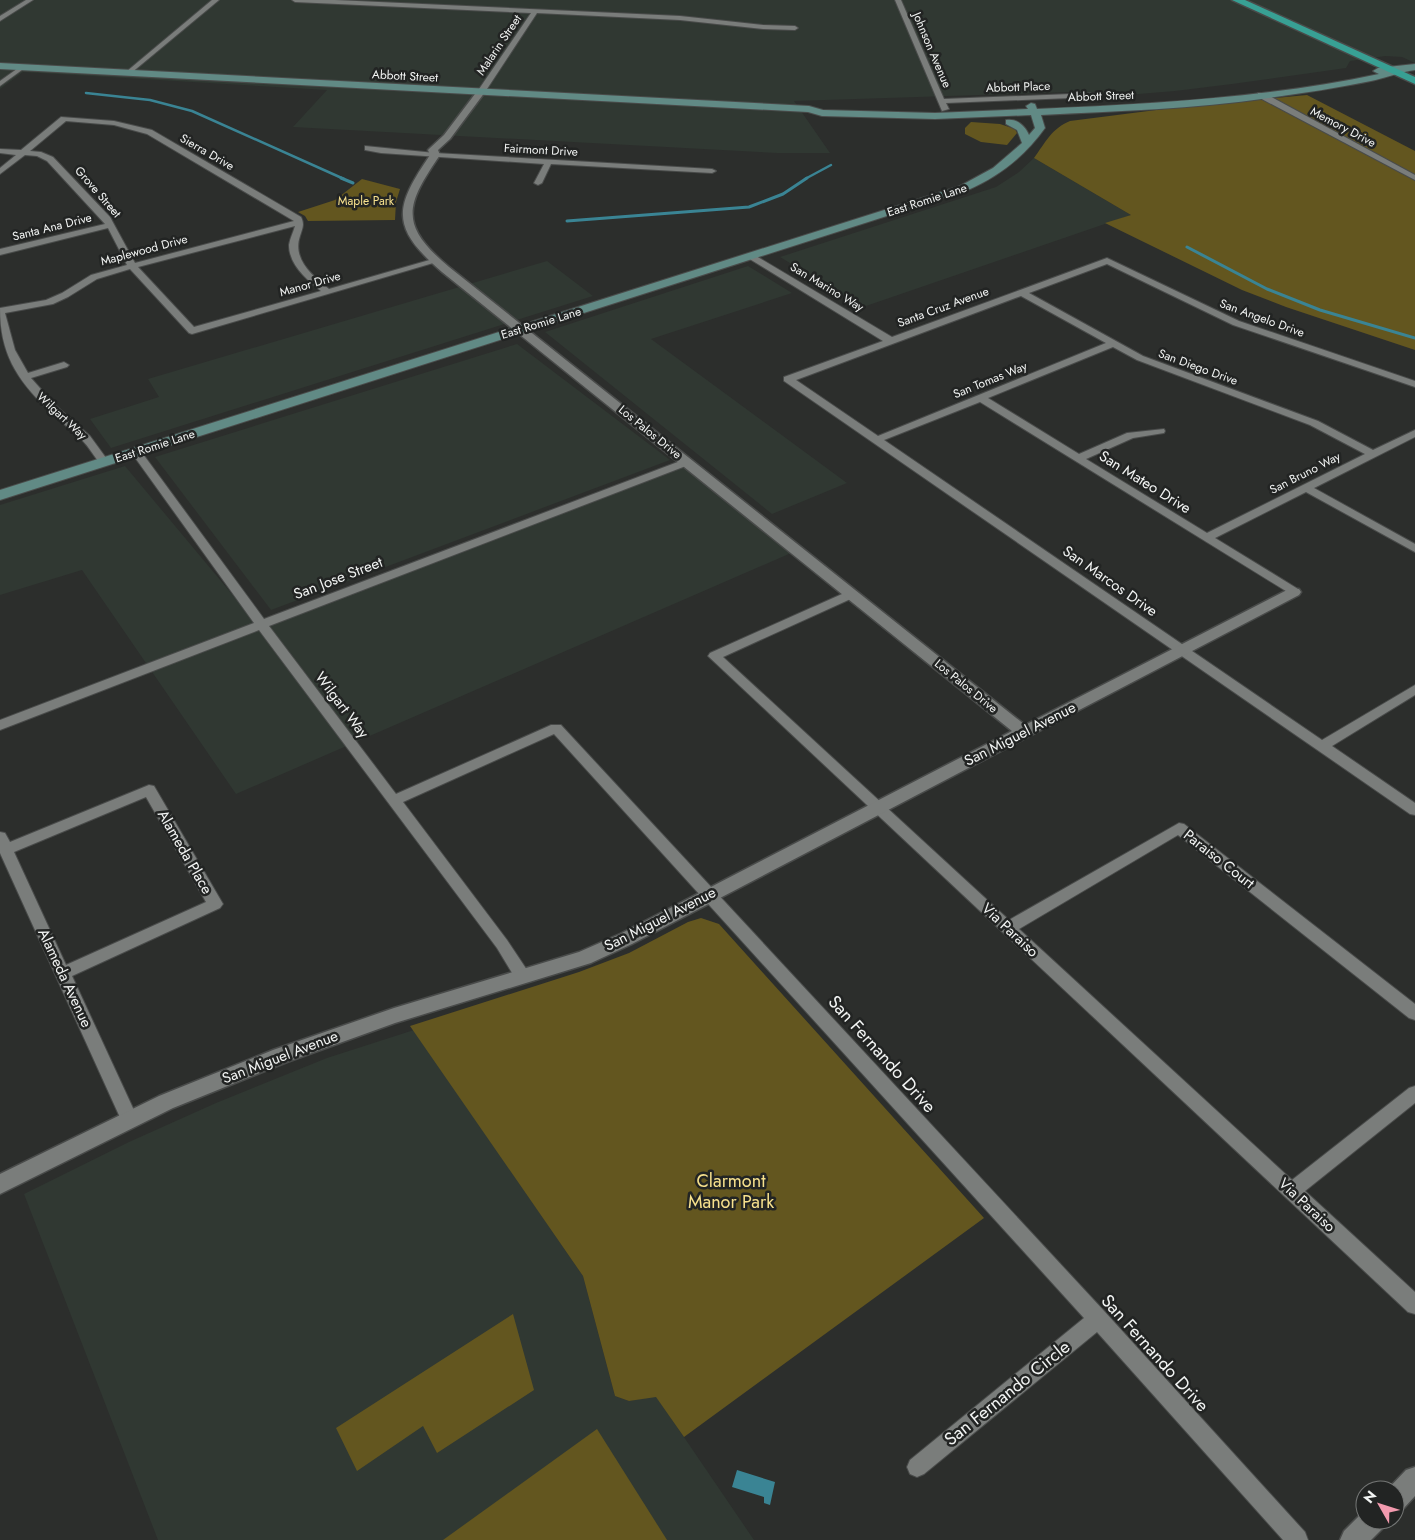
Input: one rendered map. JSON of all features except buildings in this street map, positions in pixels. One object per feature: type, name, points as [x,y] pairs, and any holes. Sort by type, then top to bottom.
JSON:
[{"type":"highway","points":[[1236,0],[1358,56],[1415,75]]},
{"type":"highway","points":[[1254,0],[1396,70],[1415,82]]},
{"type":"highway","points":[[1356,73],[1361,68],[1358,56]]},
{"type":"highway","points":[[1368,80],[1415,82]]},
{"type":"main road","name":"Abbott Street","points":[[0,66],[809,110],[822,113],[1042,119],[1126,108],[1261,95],[1368,80],[1396,70]]},
{"type":"main road","name":"Abbott Street","points":[[809,110],[823,107],[943,105],[1042,119],[1371,70],[1396,70],[1415,67]]},
{"type":"main road","points":[[935,116],[1010,122],[1126,108]]},
{"type":"main road","name":"East Romie Lane","points":[[0,495],[974,184],[1004,168],[1028,144],[1042,119]]},
{"type":"main road","points":[[1010,122],[1022,128],[1028,144]]},
{"type":"street","points":[[0,20],[30,0]]},
{"type":"street","points":[[128,73],[216,0]]},
{"type":"street","points":[[295,0],[680,18],[763,27],[795,28]]},
{"type":"street","name":"Johnson Avenue","points":[[898,0],[943,105]]},
{"type":"street","name":"Malarin Street","points":[[481,92],[535,11]]},
{"type":"street","points":[[0,84],[23,67]]},
{"type":"street","name":"Los Palos Drive","points":[[481,92],[447,137],[434,150],[435,155],[412,191],[407,216],[412,232],[418,242],[436,261],[1023,732]]},
{"type":"street","name":"Abbott Place","points":[[943,105],[1095,94]]},
{"type":"street","name":"Memory Drive","points":[[1261,95],[1415,178]]},
{"type":"street","name":"Sierra Drive","points":[[24,153],[64,119],[114,122],[136,127],[161,137],[293,215],[300,222]]},
{"type":"street","name":"Fairmont Drive","points":[[368,148],[381,151],[435,155],[712,171]]},
{"type":"street","name":"Grove Street","points":[[0,151],[42,155],[50,159],[111,225],[132,266],[192,331]]},
{"type":"street","points":[[0,172],[24,153]]},
{"type":"street","points":[[538,183],[549,161]]},
{"type":"street","points":[[300,222],[293,248],[295,257],[300,267],[327,292]]},
{"type":"street","name":"Maplewood Drive","points":[[0,312],[23,309],[45,303],[63,296],[92,278],[132,266],[300,222]]},
{"type":"street","name":"Santa Ana Drive","points":[[0,252],[111,225]]},
{"type":"street","name":"San Marino Way","points":[[751,256],[889,340]]},
{"type":"street","name":"Manor Drive","points":[[192,331],[436,261]]},
{"type":"street","name":"Santa Cruz Avenue","points":[[788,378],[1107,261]]},
{"type":"street","name":"San Angelo Drive","points":[[1107,261],[1236,323],[1415,384]]},
{"type":"street","name":"San Diego Drive","points":[[1020,292],[1113,344],[1167,369],[1314,423],[1373,454]]},
{"type":"street","name":"Wilgart Way","points":[[0,312],[10,350],[24,376],[44,401],[79,430],[104,462]]},
{"type":"street","name":"San Tomas Way","points":[[876,440],[1113,344]]},
{"type":"street","points":[[24,376],[64,365]]},
{"type":"street","name":"San Marcos Drive","points":[[788,378],[1183,652],[1415,810]]},
{"type":"street","name":"San Mateo Drive","points":[[981,398],[1294,592]]},
{"type":"street","points":[[1079,458],[1131,435],[1160,431]]},
{"type":"street","name":"San Bruno Way","points":[[1207,537],[1415,433]]},
{"type":"street","name":"Wilgart Way","points":[[136,452],[262,625],[502,944],[523,976]]},
{"type":"street","name":"San Jose Street","points":[[0,725],[687,462]]},
{"type":"street","points":[[1307,488],[1415,549]]},
{"type":"street","name":"San Miguel Avenue","points":[[0,1184],[128,1119],[231,1075],[316,1042],[584,958],[626,939],[877,807],[1183,652],[1294,592]]},
{"type":"street","name":"Via Paraiso","points":[[850,594],[714,656],[1415,1305]]},
{"type":"street","points":[[1322,746],[1415,689]]},
{"type":"street","name":"San Fernando Drive","points":[[393,800],[556,728],[1098,1319],[1297,1540]]},
{"type":"street","name":"Alameda Place","points":[[3,844],[149,790],[215,904],[63,973]]},
{"type":"street","name":"Paraiso Court","points":[[1007,928],[1180,828],[1415,1013]]},
{"type":"street","name":"Alameda Avenue","points":[[3,844],[128,1119]]},
{"type":"street","points":[[1292,1191],[1415,1093]]},
{"type":"street","name":"San Fernando Circle","points":[[917,1468],[1098,1319]]},
{"type":"street","points":[[1405,1489],[1415,1479]]},
{"type":"street","points":[[1353,1540],[1363,1530]]},
{"type":"shaded area","points":[[0,0],[1415,0],[1415,63],[1402,57],[1385,56],[1350,61],[1346,68],[1175,91],[1090,98],[1074,92],[794,101],[830,153],[778,153],[293,127],[327,90],[23,72],[0,89]]},
{"type":"shaded area","points":[[1034,158],[1131,215],[863,307],[780,257],[996,187],[1019,172]]},
{"type":"shaded area","points":[[547,261],[593,296],[111,448],[90,419],[159,397],[148,379]]},
{"type":"shaded area","points":[[748,266],[792,293],[651,339],[847,483],[772,514],[545,332]]},
{"type":"shaded area","points":[[517,344],[670,460],[271,610],[155,457]]},
{"type":"shaded area","points":[[687,462],[798,550],[236,794],[82,570],[0,595],[0,505],[125,466],[241,605],[262,625]]},
{"type":"shaded area","points":[[414,1030],[583,1276],[615,1396],[629,1401],[656,1396],[754,1540],[158,1540],[24,1194],[129,1142],[216,1103],[327,1058]]},
{"type":"green space","points":[[1307,95],[1415,151],[1415,350],[1286,307],[1242,290],[1105,223],[1131,215],[1034,158],[1054,132],[1070,121],[1164,109]]},
{"type":"green space","points":[[971,122],[1000,124],[1015,129],[1017,133],[1007,145],[981,142],[965,134],[965,128]]},
{"type":"green space","name":"Maple Park","points":[[362,179],[400,189],[396,202],[395,220],[308,221],[305,216],[298,212],[335,200]]},
{"type":"green space","name":"Clarmont Manor Park","points":[[701,918],[719,924],[984,1218],[684,1437],[656,1397],[629,1401],[615,1396],[583,1276],[410,1026],[579,972],[629,953],[688,922]]},
{"type":"green space","points":[[513,1314],[534,1390],[437,1453],[423,1426],[357,1471],[336,1428]]},
{"type":"green space","points":[[597,1429],[667,1540],[443,1540]]},
{"type":"water","points":[[737,1470],[775,1482],[770,1505],[764,1503],[764,1497],[732,1487]]},
{"type":"waterway","points":[[86,93],[150,100],[192,111],[344,179]]},
{"type":"waterway","points":[[805,179],[831,165]]},
{"type":"waterway","points":[[341,178],[353,183]]},
{"type":"waterway","points":[[567,221],[749,207],[783,194],[807,178]]},
{"type":"waterway","points":[[1187,247],[1267,289],[1320,310],[1415,338]]}]
